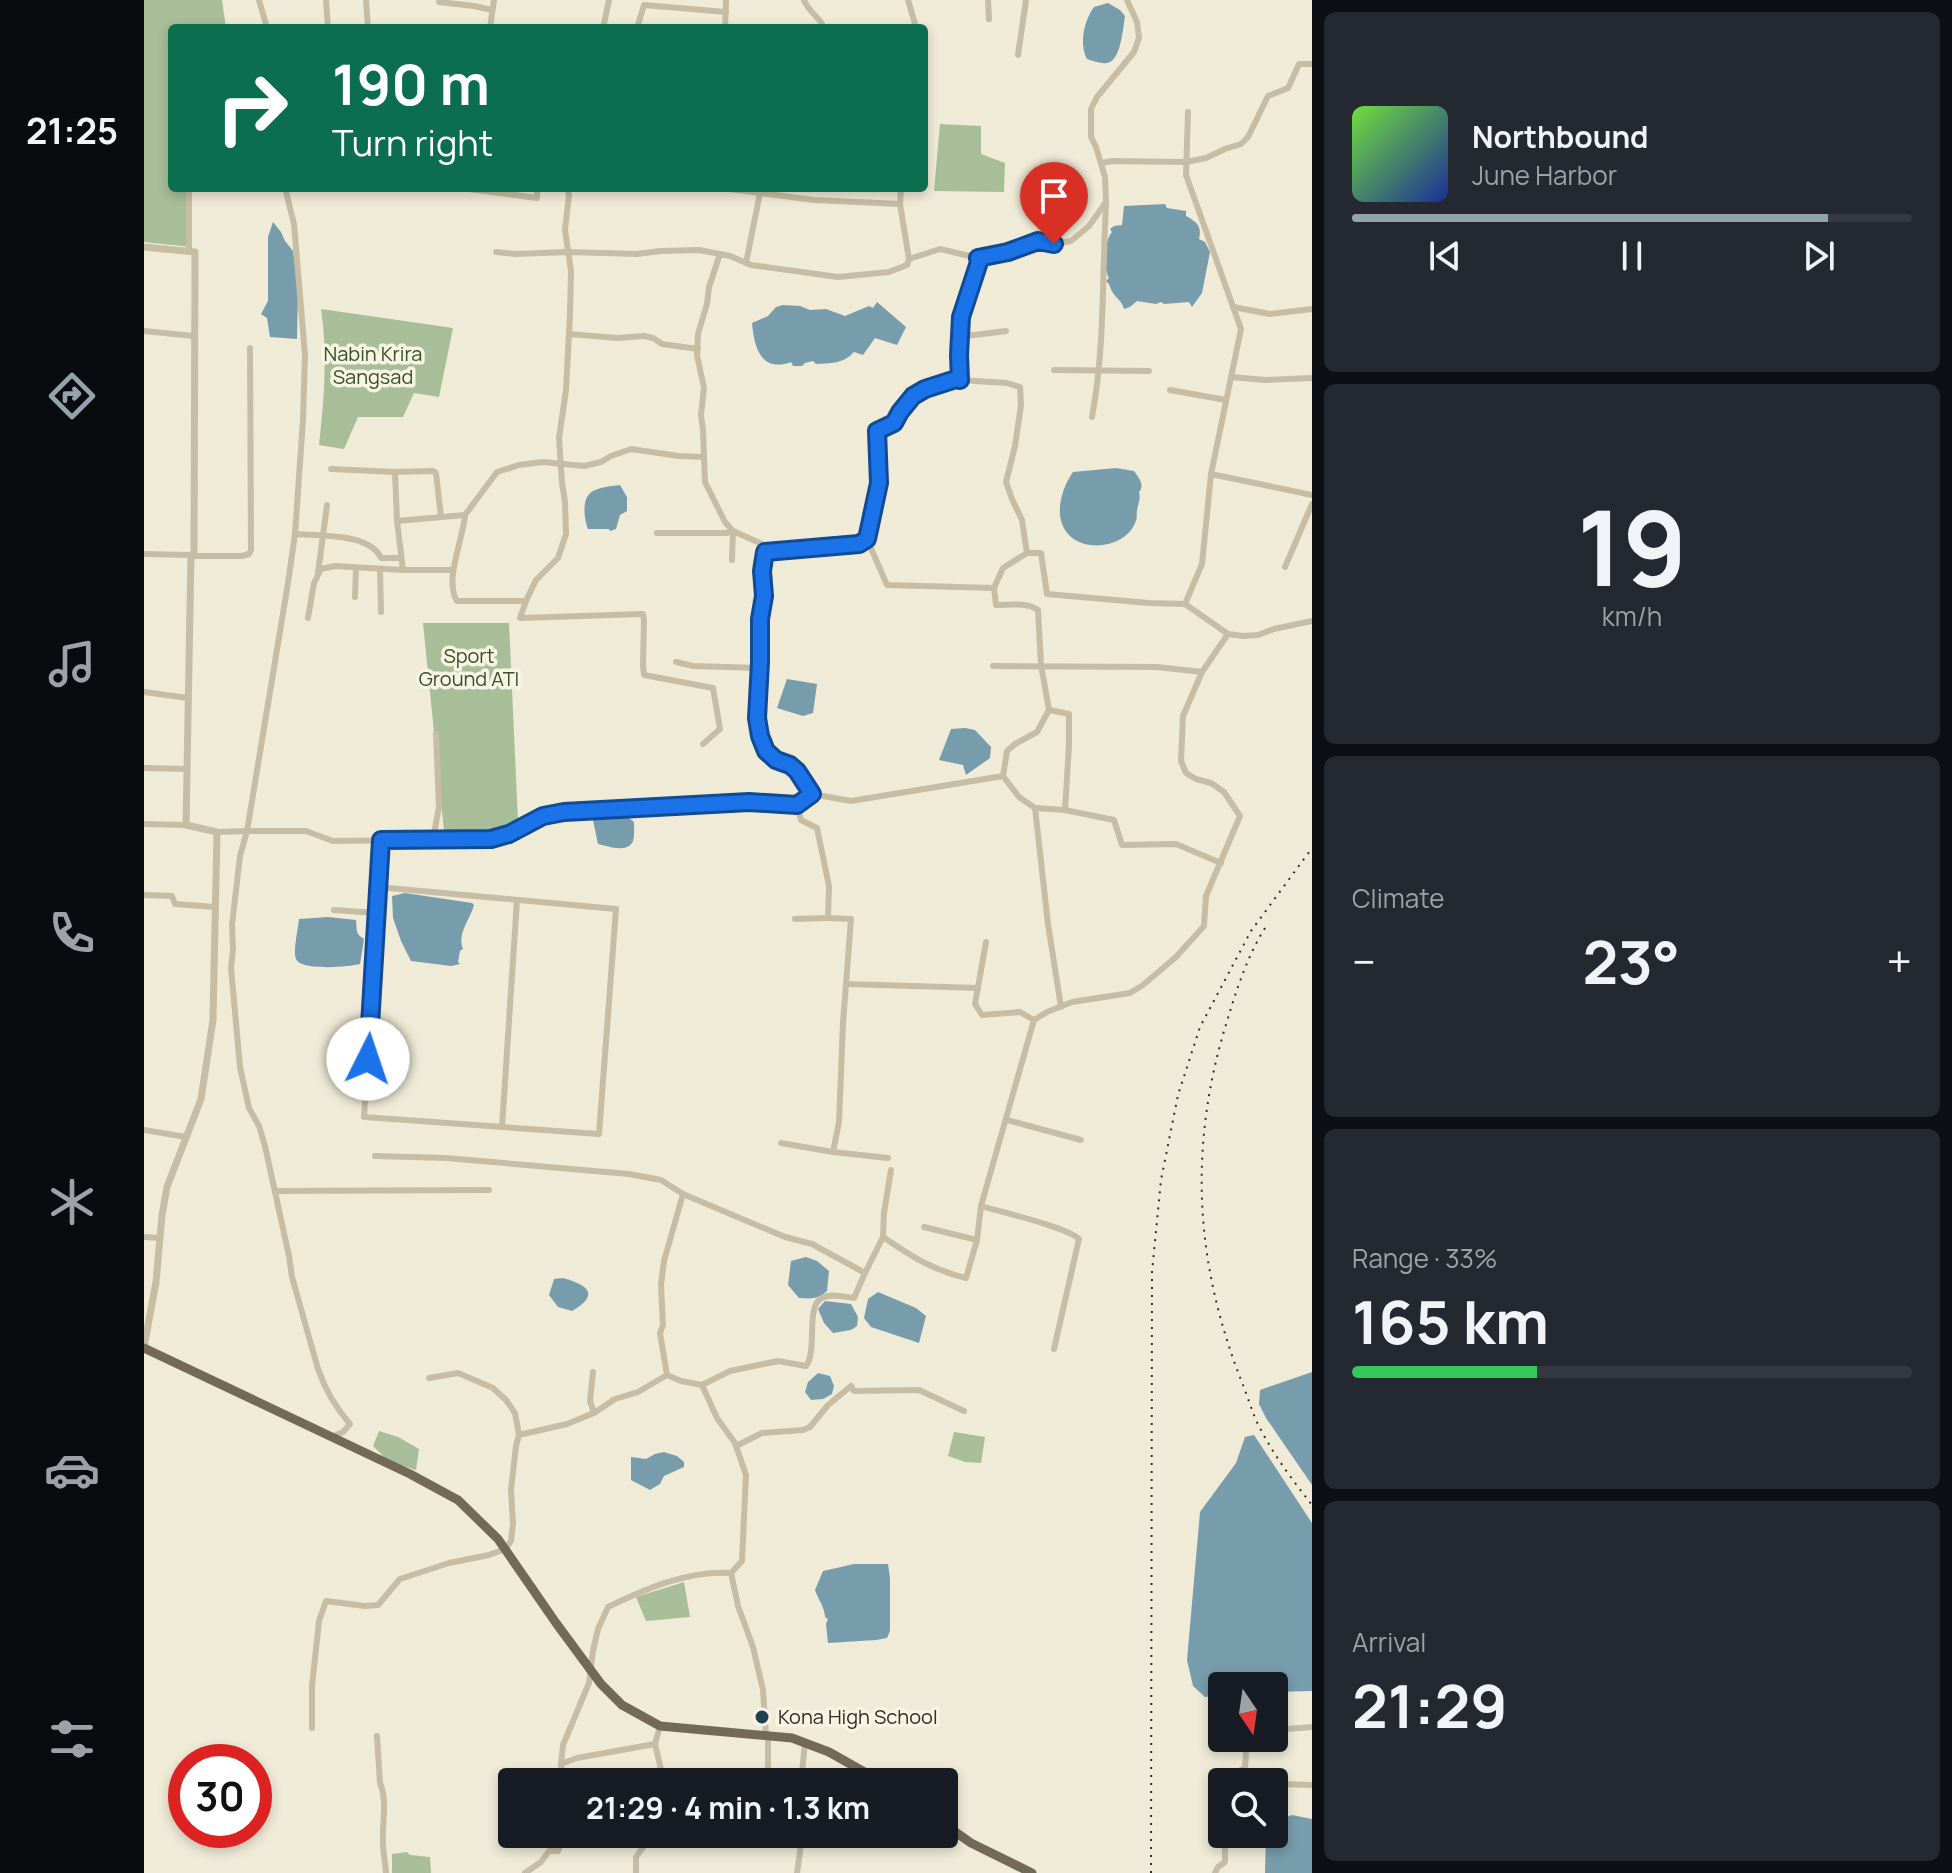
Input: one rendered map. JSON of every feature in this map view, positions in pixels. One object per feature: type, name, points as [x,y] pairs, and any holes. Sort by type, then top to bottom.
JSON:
[{"type":"main road","points":[[144,1348],[458,1500],[498,1539],[601,1684],[622,1705],[660,1726],[792,1738],[829,1752],[857,1768]]},
{"type":"main road","points":[[958,1834],[1032,1873]]},
{"type":"street","points":[[259,0],[266,24]]},
{"type":"street","points":[[326,0],[328,24]]},
{"type":"street","points":[[366,0],[368,24]]},
{"type":"street","points":[[490,24],[494,0]]},
{"type":"street","points":[[604,24],[609,0]]},
{"type":"street","points":[[725,24],[726,0]]},
{"type":"street","points":[[804,0],[809,12],[822,24]]},
{"type":"street","points":[[908,0],[915,24]]},
{"type":"street","points":[[988,0],[989,19]]},
{"type":"street","points":[[1018,55],[1026,0]]},
{"type":"street","points":[[1092,417],[1102,348],[1106,188],[1102,163],[1091,137],[1091,109],[1097,97],[1134,52],[1139,38],[1137,22],[1127,0]]},
{"type":"street","points":[[439,2],[492,10]]},
{"type":"street","points":[[638,24],[644,5],[726,12]]},
{"type":"street","points":[[1102,163],[1186,162],[1206,158],[1241,144],[1248,137],[1268,96],[1288,88],[1299,64],[1312,64]]},
{"type":"street","points":[[1185,604],[1202,564],[1211,474],[1241,329],[1186,175],[1188,112]]},
{"type":"street","points":[[189,192],[189,251]]},
{"type":"street","points":[[286,192],[294,224],[305,355],[295,534],[247,831],[240,856],[232,925],[231,968],[240,1067],[249,1108],[259,1126],[292,1277],[323,1382],[350,1424],[332,1437]]},
{"type":"street","points":[[492,192],[537,198],[537,192]]},
{"type":"street","points":[[568,192],[565,230],[571,271],[569,334],[559,438],[566,534],[558,558],[536,580],[520,618],[643,614],[644,675],[713,688],[720,729],[703,744]]},
{"type":"street","points":[[746,263],[761,192]]},
{"type":"street","points":[[772,192],[814,200],[900,204]]},
{"type":"street","points":[[496,252],[637,254],[699,250],[746,263],[838,277],[889,272],[907,265],[909,259],[901,192]]},
{"type":"street","points":[[909,259],[940,249],[978,258],[1008,252],[1038,241],[1063,244],[1089,226],[1106,202]]},
{"type":"street","points":[[144,247],[195,252],[186,825]]},
{"type":"street","points":[[720,254],[698,334],[704,388],[701,415],[705,482],[725,522],[733,531],[762,544],[765,552],[757,718],[760,736],[766,751],[797,771],[812,794]]},
{"type":"street","points":[[960,380],[961,317],[978,258]]},
{"type":"street","points":[[1233,307],[1270,314],[1312,309]]},
{"type":"street","points":[[144,331],[194,336]]},
{"type":"street","points":[[959,337],[1006,331]]},
{"type":"street","points":[[569,334],[617,338],[644,336],[662,344],[698,349]]},
{"type":"street","points":[[144,554],[249,554],[250,348]]},
{"type":"street","points":[[1054,370],[1149,371]]},
{"type":"street","points":[[1231,377],[1266,380],[1312,378]]},
{"type":"street","points":[[994,588],[887,585],[867,539],[879,483],[877,431],[894,423],[913,396],[956,379],[1020,387],[1021,405],[1015,446],[1006,482],[1022,520],[1027,553]]},
{"type":"street","points":[[1170,390],[1226,400]]},
{"type":"street","points":[[526,601],[457,601],[454,596],[453,570],[465,515],[497,472],[543,462],[584,466],[631,449],[704,457]]},
{"type":"street","points":[[331,469],[433,471],[436,473],[441,517]]},
{"type":"street","points":[[395,472],[403,570]]},
{"type":"street","points":[[1211,474],[1312,495]]},
{"type":"street","points":[[1285,567],[1312,504]]},
{"type":"street","points":[[308,618],[327,505]]},
{"type":"street","points":[[397,521],[465,515]]},
{"type":"street","points":[[657,533],[733,531]]},
{"type":"street","points":[[732,560],[733,531]]},
{"type":"street","points":[[295,534],[353,539],[373,546],[381,558],[400,558]]},
{"type":"street","points":[[765,552],[859,544],[867,539]]},
{"type":"street","points":[[1221,863],[1176,844],[1122,845],[1114,820],[1065,810],[1035,808],[1019,797],[1003,776],[1007,751],[1037,732],[1049,710],[1041,665],[1038,610],[1024,604],[996,605],[994,588],[1003,568],[1027,553],[1041,553],[1047,594],[1185,604],[1228,634],[1243,636],[1312,621]]},
{"type":"street","points":[[318,573],[326,567],[453,570]]},
{"type":"street","points":[[355,597],[356,568]]},
{"type":"street","points":[[380,569],[381,612]]},
{"type":"street","points":[[883,1237],[917,1261],[966,1278],[977,1240],[981,1206],[1034,1020],[1072,1002],[1130,993],[1176,957],[1204,926],[1206,896],[1240,816],[1224,792],[1186,773],[1181,761],[1183,716],[1202,672],[1228,634]]},
{"type":"street","points":[[676,662],[693,666],[760,668]]},
{"type":"street","points":[[993,666],[1157,667],[1202,672]]},
{"type":"street","points":[[144,692],[188,698]]},
{"type":"street","points":[[1049,710],[1069,714],[1065,810]]},
{"type":"street","points":[[433,839],[439,807],[436,734]]},
{"type":"street","points":[[144,768],[187,769]]},
{"type":"street","points":[[144,824],[186,825],[217,832],[306,831],[333,841],[491,839],[509,834],[543,816],[564,812],[749,802],[797,805],[812,794],[851,801],[1003,776]]},
{"type":"street","points":[[797,805],[801,820],[817,828],[829,886],[828,918]]},
{"type":"street","points":[[1035,808],[1061,1007]]},
{"type":"street","points":[[144,1348],[156,1282],[167,1187],[201,1099],[213,1020],[217,832]]},
{"type":"street","points":[[378,887],[616,909],[599,1134],[364,1117],[376,913],[381,840]]},
{"type":"street","points":[[144,895],[172,896],[175,904],[215,907]]},
{"type":"street","points":[[502,1127],[517,900]]},
{"type":"street","points":[[334,910],[376,913]]},
{"type":"street","points":[[795,919],[851,919],[839,1122],[833,1152]]},
{"type":"street","points":[[986,942],[975,1004],[982,1015],[1020,1012],[1034,1020]]},
{"type":"street","points":[[846,984],[978,988]]},
{"type":"street","points":[[1007,1120],[1081,1140]]},
{"type":"street","points":[[144,1130],[186,1137]]},
{"type":"street","points":[[781,1143],[888,1158]]},
{"type":"street","points":[[375,1156],[446,1158],[629,1174],[661,1180],[683,1194],[785,1237],[812,1244],[865,1273]]},
{"type":"street","points":[[667,1375],[702,1385],[730,1371],[778,1361],[806,1366],[812,1350],[816,1302],[829,1296],[854,1298],[883,1237],[891,1170]]},
{"type":"street","points":[[275,1191],[489,1190]]},
{"type":"street","points":[[667,1375],[660,1333],[663,1325],[661,1285],[664,1261],[683,1194]]},
{"type":"street","points":[[981,1206],[1075,1235],[1079,1239],[1054,1349]]},
{"type":"street","points":[[924,1227],[977,1240]]},
{"type":"street","points":[[144,1237],[160,1238]]},
{"type":"street","points":[[593,1372],[590,1401],[594,1413]]},
{"type":"street","points":[[312,1728],[312,1686],[319,1621],[326,1601],[378,1605],[400,1579],[449,1563],[489,1555],[505,1549],[511,1541],[511,1490],[519,1435],[515,1413],[493,1388],[458,1373],[429,1378]]},
{"type":"street","points":[[519,1435],[567,1424],[594,1413],[615,1399],[638,1392],[667,1375]]},
{"type":"street","points":[[561,1768],[563,1745],[589,1683],[598,1629],[608,1607],[642,1590],[685,1577],[731,1573],[742,1561],[746,1475],[736,1446],[717,1418],[702,1385]]},
{"type":"street","points":[[736,1446],[762,1433],[810,1427],[828,1405],[851,1386],[854,1391],[919,1390],[964,1411]]},
{"type":"street","points":[[731,1573],[763,1690],[768,1768]]},
{"type":"street","points":[[660,1726],[655,1744],[661,1768]]},
{"type":"street","points":[[1288,1729],[1312,1727]]},
{"type":"street","points":[[377,1736],[385,1811],[383,1843],[386,1873]]},
{"type":"street","points":[[802,1768],[805,1743]]},
{"type":"street","points":[[561,1764],[577,1758],[655,1744]]},
{"type":"street","points":[[1288,1784],[1312,1785]]},
{"type":"street","points":[[525,1873],[541,1862],[549,1851],[558,1851],[559,1848]]},
{"type":"street","points":[[636,1873],[636,1857],[643,1848]]},
{"type":"street","points":[[797,1873],[800,1848]]},
{"type":"street","points":[[1215,1873],[1225,1862],[1225,1848]]},
{"type":"green space","points":[[144,0],[222,0],[225,24],[168,24],[168,192],[189,192],[191,247],[144,242]]},
{"type":"green space","points":[[940,124],[981,126],[981,154],[1005,163],[1004,192],[934,191]]},
{"type":"green space","name":"Nabin Krira Sangsad","points":[[321,309],[453,328],[439,397],[414,393],[403,417],[358,417],[344,449],[319,445],[325,360]]},
{"type":"green space","name":"Sport Ground ATI","points":[[423,623],[509,623],[518,821],[515,826],[490,831],[444,831]]},
{"type":"green space","points":[[379,1431],[419,1449],[416,1470],[388,1461],[373,1446]]},
{"type":"green space","points":[[954,1432],[985,1437],[981,1463],[948,1456]]},
{"type":"green space","points":[[684,1582],[690,1617],[646,1621],[636,1597]]},
{"type":"green space","points":[[407,1852],[430,1857],[431,1873],[392,1873],[392,1854]]},
{"type":"water","points":[[1108,3],[1125,16],[1115,56],[1112,61],[1102,63],[1087,59],[1083,39],[1085,25],[1094,7]]},
{"type":"water","points":[[1165,204],[1167,208],[1186,211],[1186,216],[1198,225],[1199,239],[1205,242],[1210,252],[1202,293],[1192,307],[1189,302],[1156,304],[1137,301],[1124,309],[1106,281],[1109,278],[1105,255],[1112,232],[1110,229],[1122,225],[1124,206]]},
{"type":"water","points":[[273,222],[293,251],[298,290],[297,339],[270,337],[267,318],[261,314],[268,301],[268,237]]},
{"type":"water","points":[[877,302],[906,327],[897,345],[875,338],[863,355],[854,352],[836,362],[816,364],[813,361],[802,366],[793,366],[791,362],[773,364],[766,361],[757,349],[752,323],[768,316],[776,307],[826,309],[845,316],[869,306],[873,308]]},
{"type":"water","points":[[1116,468],[1134,471],[1141,482],[1135,523],[1124,537],[1115,542],[1096,545],[1078,541],[1064,529],[1061,521],[1060,504],[1069,479],[1073,472]]},
{"type":"water","points":[[620,485],[627,497],[627,511],[620,515],[616,529],[588,529],[584,508],[589,494]]},
{"type":"water","points":[[787,679],[817,684],[813,713],[803,716],[777,708]]},
{"type":"water","points":[[951,729],[975,730],[991,747],[990,758],[966,775],[963,765],[939,760]]},
{"type":"water","points":[[607,811],[622,814],[634,822],[634,839],[629,846],[616,848],[598,844],[594,815]]},
{"type":"water","points":[[405,893],[474,905],[463,932],[460,964],[451,966],[411,961],[393,918],[392,896]]},
{"type":"water","points":[[328,917],[356,920],[358,933],[364,939],[360,964],[316,967],[296,959],[299,919]]},
{"type":"water","points":[[806,1257],[829,1271],[827,1291],[821,1296],[799,1298],[788,1285],[791,1261]]},
{"type":"water","points":[[563,1278],[587,1291],[586,1300],[572,1311],[558,1307],[549,1295],[554,1279]]},
{"type":"water","points":[[878,1292],[916,1308],[926,1316],[919,1343],[871,1327],[864,1318],[868,1299]]},
{"type":"water","points":[[825,1301],[851,1304],[858,1317],[857,1326],[833,1333],[818,1309]]},
{"type":"water","points":[[1312,1372],[1312,1485],[1259,1404],[1260,1390]]},
{"type":"water","points":[[818,1373],[830,1376],[834,1386],[832,1394],[811,1400],[805,1392],[808,1382]]},
{"type":"water","points":[[1254,1435],[1312,1523],[1312,1691],[1288,1692],[1288,1672],[1208,1672],[1208,1697],[1205,1697],[1193,1686],[1187,1660],[1200,1512],[1236,1463],[1245,1437]]},
{"type":"water","points":[[664,1452],[677,1456],[684,1462],[684,1467],[664,1476],[660,1484],[650,1490],[631,1480],[631,1457],[646,1459]]},
{"type":"water","points":[[854,1564],[888,1564],[890,1631],[887,1638],[828,1643],[828,1619],[815,1590],[823,1571]]},
{"type":"water","points":[[1288,1817],[1312,1819],[1312,1873],[1265,1873],[1266,1848],[1288,1848]]},
{"type":"railway","points":[[1151,1873],[1152,1272],[1161,1180],[1178,1095],[1200,1027],[1251,931],[1312,848]]},
{"type":"railway","points":[[1265,928],[1239,983],[1215,1065],[1202,1157],[1202,1203],[1214,1293],[1251,1408],[1272,1450],[1312,1505]]},
{"type":"place","name":"Kona High School","points":[[762,1717]]},
{"type":"route","points":[[368,1059],[381,840],[491,839],[509,834],[543,816],[564,812],[749,802],[797,805],[812,794],[797,771],[766,751],[760,736],[757,718],[765,552],[859,544],[867,539],[879,483],[877,431],[894,423],[913,396],[925,389],[960,380],[961,317],[978,258],[1023,248],[1038,241],[1054,244]]}]
